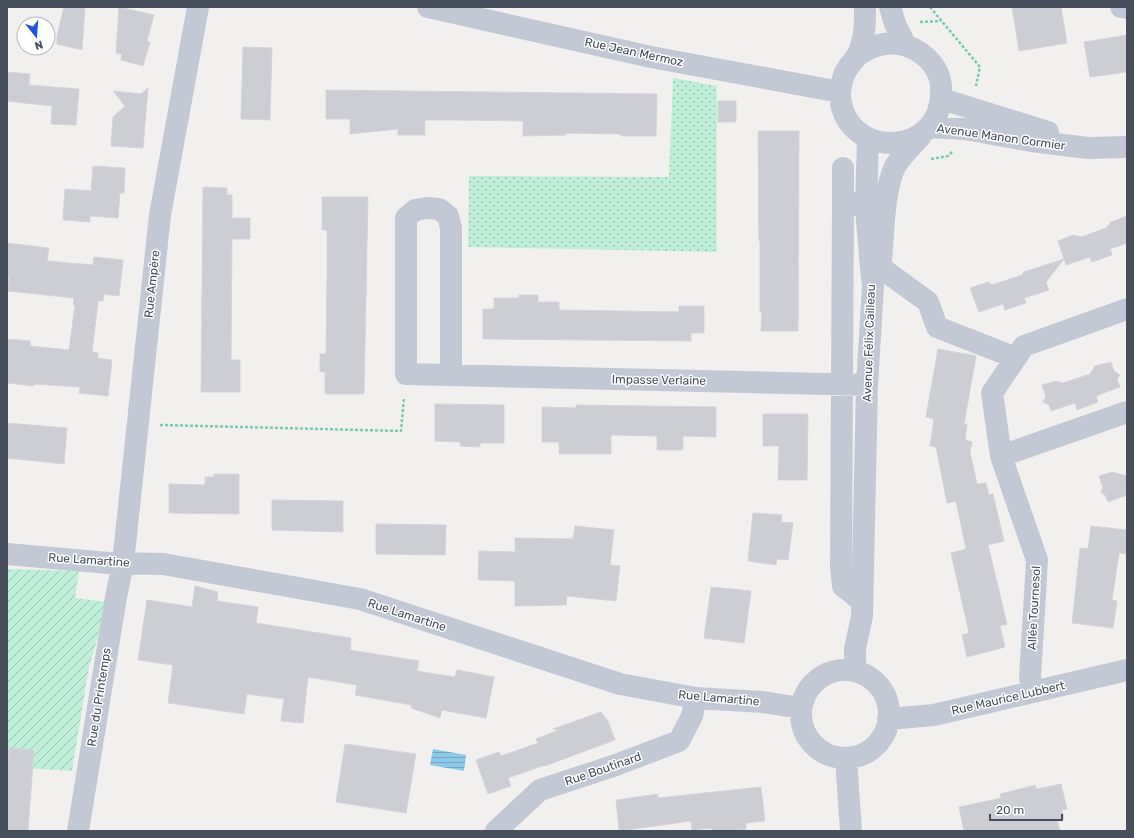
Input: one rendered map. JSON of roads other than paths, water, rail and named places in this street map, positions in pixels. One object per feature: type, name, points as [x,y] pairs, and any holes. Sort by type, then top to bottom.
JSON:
[{"type":"street","name":"Rue Ampère","points":[[123,563],[160,215],[198,7]]},
{"type":"street","name":"Rue Jean Mermoz","points":[[428,7],[651,57],[840,92]]},
{"type":"street","points":[[857,56],[864,39],[866,7]]},
{"type":"street","points":[[890,7],[895,24],[905,44]]},
{"type":"street","points":[[1121,7],[1127,8]]},
{"type":"street","points":[[892,43],[905,44],[921,52],[933,65],[941,81],[942,99],[937,114],[929,127],[916,138],[900,143],[884,144],[868,138],[856,130],[848,119],[842,106],[840,92],[846,69],[857,56],[868,48],[880,44],[892,43]]},
{"type":"street","name":"Avenue Manon Cormier","points":[[942,99],[1038,130],[1090,142],[1127,146]]},
{"type":"street","name":"Avenue Manon Cormier","points":[[877,277],[891,176],[895,166],[901,158],[929,127],[965,130],[1031,141],[1088,148],[1127,146]]},
{"type":"street","name":"Avenue Félix Cailleau","points":[[855,671],[855,649],[862,616],[867,385],[877,277],[870,268],[866,208],[868,138]]},
{"type":"street","points":[[842,168],[841,566],[843,586],[862,601]]},
{"type":"street","points":[[843,200],[866,208]]},
{"type":"street","name":"Impasse Verlaine","points":[[451,375],[451,228],[448,216],[439,209],[427,208],[415,210],[406,218],[406,374],[867,385]]},
{"type":"street","points":[[877,277],[928,302],[938,327],[1016,358]]},
{"type":"street","name":"Allée Tournesol","points":[[1033,692],[1030,678],[1037,560],[1001,456],[992,392],[1024,346],[1127,309]]},
{"type":"street","points":[[1001,456],[1127,412]]},
{"type":"street","name":"Rue Lamartine","points":[[7,554],[123,563],[163,564],[360,599],[620,684],[696,698],[763,702],[801,708]]},
{"type":"street","name":"Rue du Printemps","points":[[78,831],[116,597],[123,563]]},
{"type":"street","points":[[840,670],[855,671],[867,676],[877,683],[884,694],[888,706],[888,719],[885,731],[878,743],[868,751],[856,757],[846,758],[830,756],[819,750],[811,742],[804,731],[801,720],[801,708],[806,694],[814,682],[826,674],[840,670]]},
{"type":"street","name":"Rue Maurice Lubbert","points":[[888,719],[934,715],[1127,670]]},
{"type":"street","name":"Rue Boutinard","points":[[496,831],[540,790],[616,765],[679,741],[692,716],[696,698]]},
{"type":"street","points":[[846,758],[851,831]]},
{"type":"water","points":[[433,749],[466,755],[464,771],[430,765]]}]
